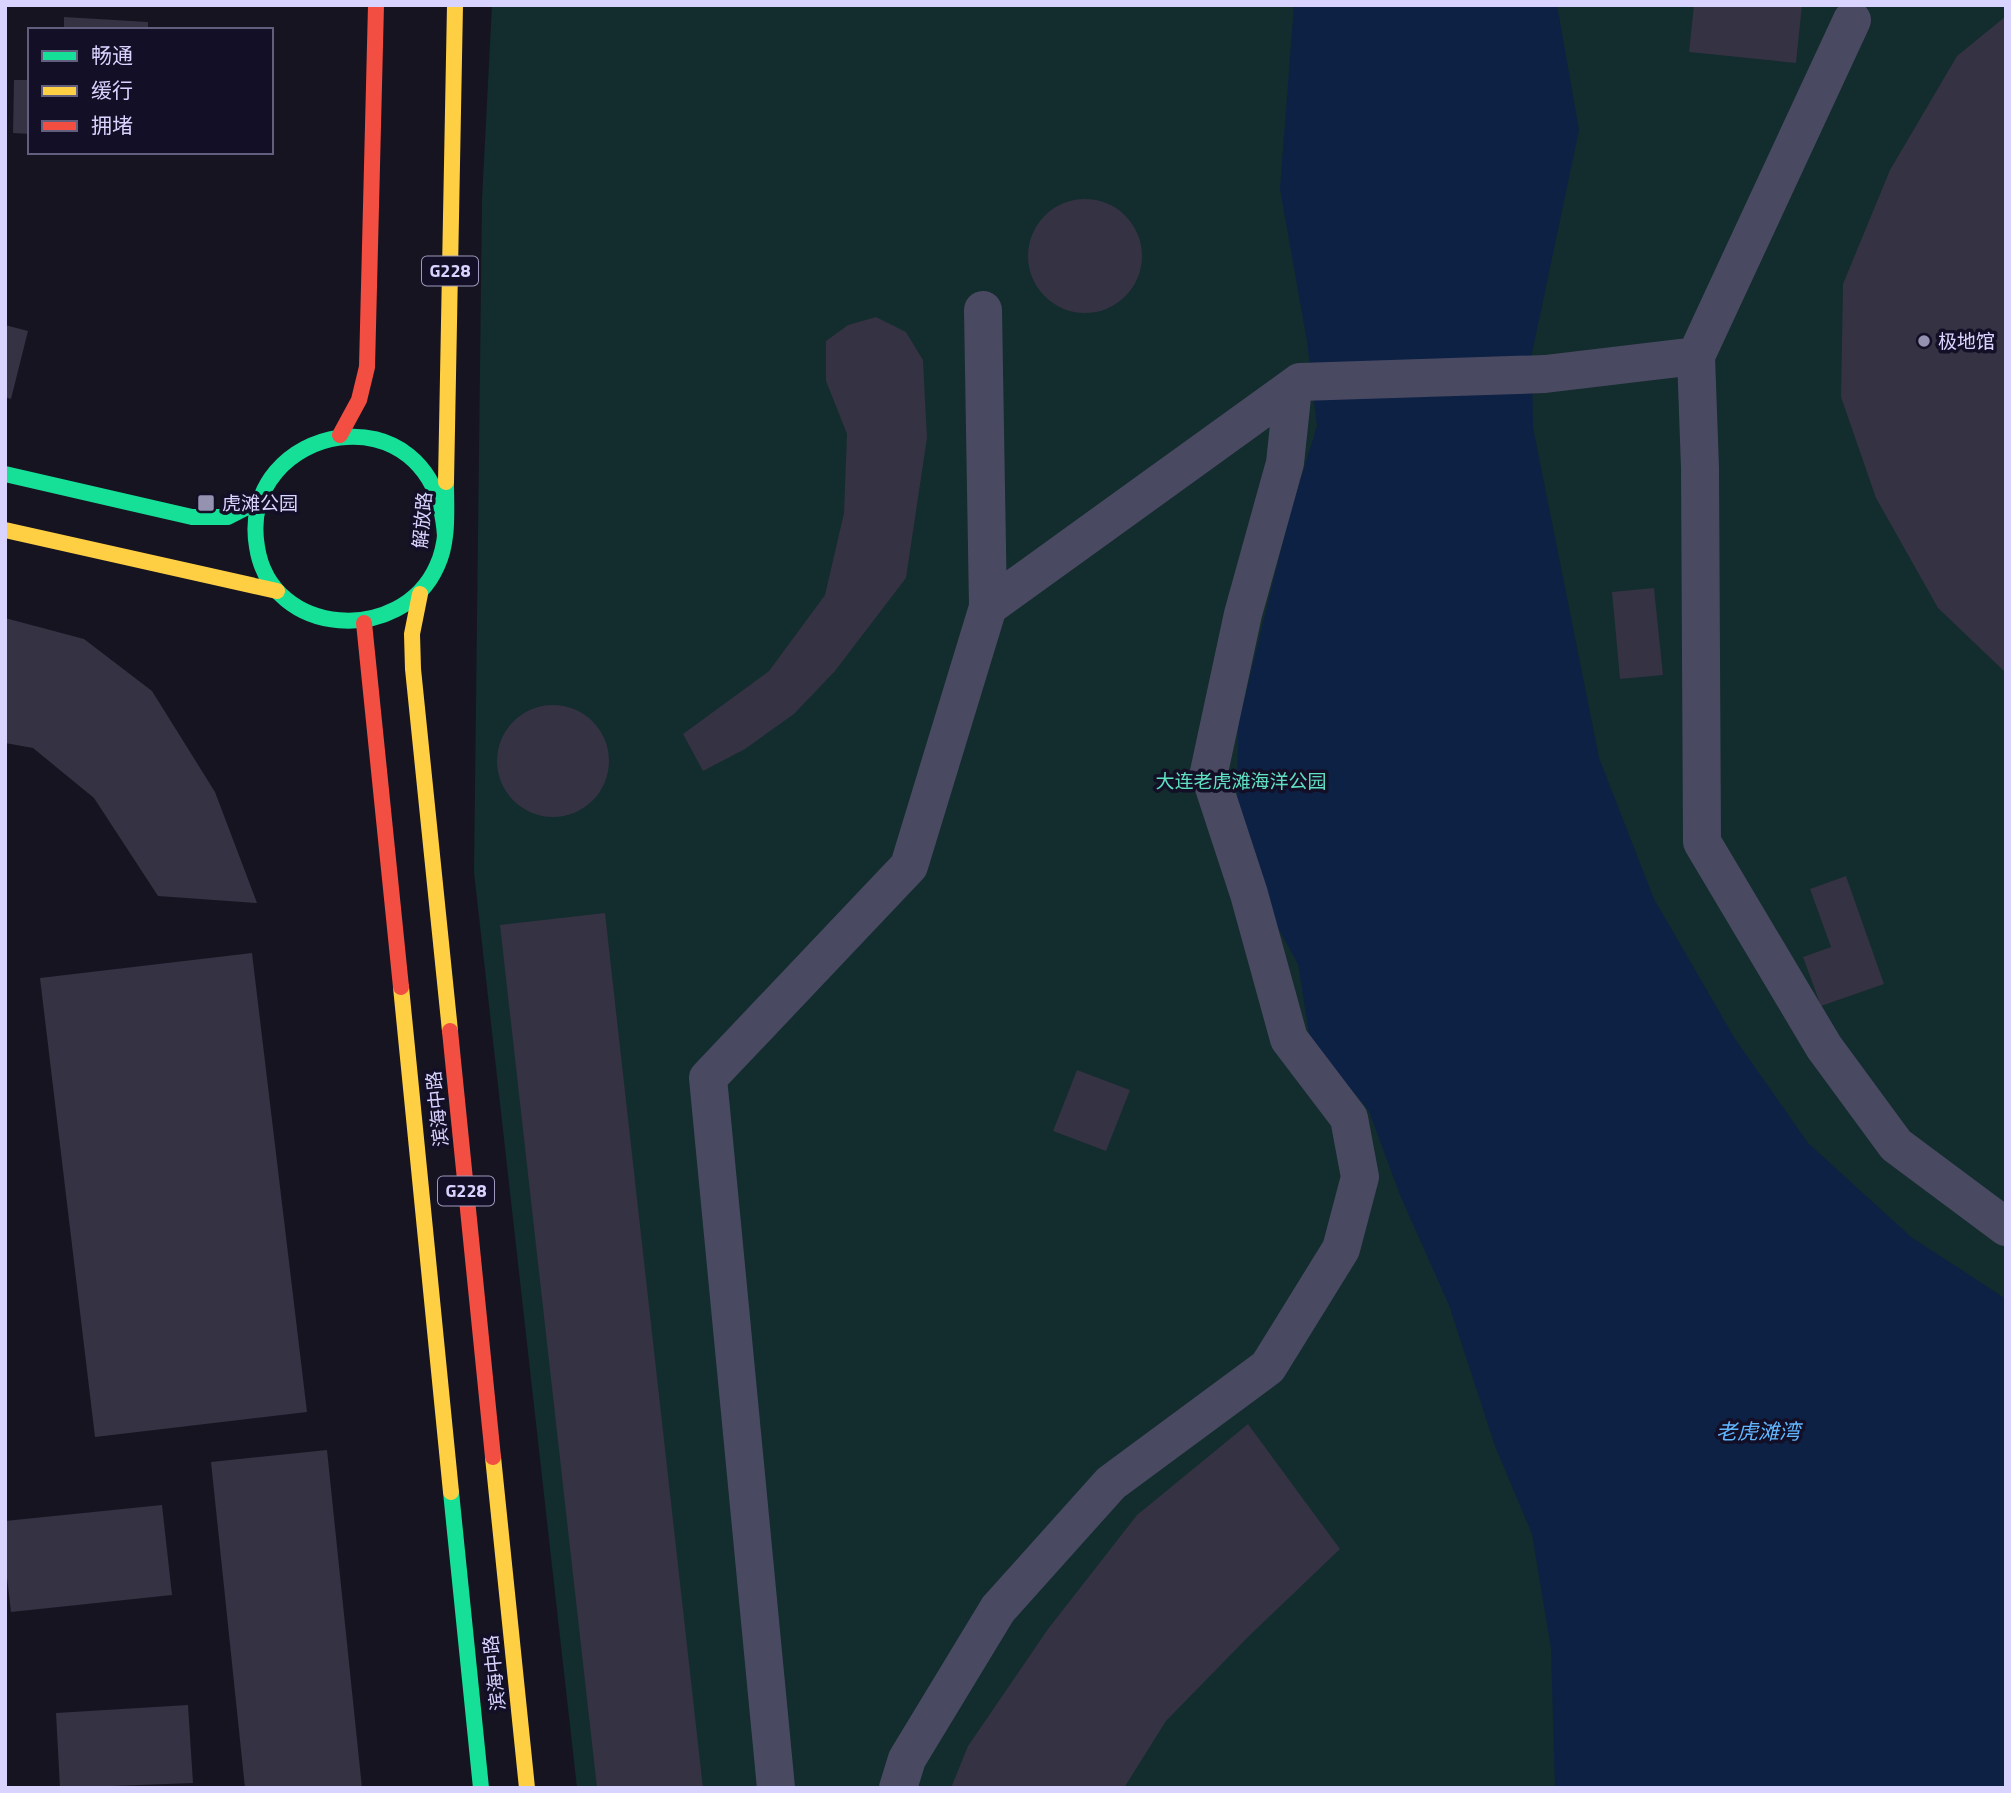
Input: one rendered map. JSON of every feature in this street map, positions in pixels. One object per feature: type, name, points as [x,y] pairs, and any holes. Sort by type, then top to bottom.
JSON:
[{"type":"main road","points":[[340,435],[359,400],[368,367],[376,5]]},
{"type":"main road","name":"解放路","points":[[5,530],[277,591],[302,612],[332,622],[364,623],[395,613],[420,594],[438,567],[445,536],[455,5]]},
{"type":"main road","name":"G228","points":[[277,591],[261,564],[254,533],[259,501],[271,477],[290,456],[313,442],[340,435],[368,436],[394,445],[416,461],[433,483],[443,509],[445,536]]},
{"type":"main road","points":[[5,474],[192,517],[218,519],[240,516],[259,501]]},
{"type":"main road","name":"滨海中路","points":[[420,594],[412,634],[412,669],[527,1788]]},
{"type":"main road","name":"滨海中路","points":[[364,623],[481,1788]]},
{"type":"street","points":[[1852,20],[1696,356],[1700,482],[1702,842],[1824,1047],[1896,1146],[2006,1227]]},
{"type":"street","points":[[776,1788],[708,1078],[909,866],[988,607],[983,310]]},
{"type":"street","points":[[988,607],[1296,385],[1545,374],[1696,356]]},
{"type":"street","points":[[898,1788],[906,1759],[998,1609],[1111,1483],[1268,1367],[1341,1249],[1360,1178],[1349,1118],[1289,1039],[1249,894],[1209,772],[1243,614],[1285,463],[1296,385]]},
{"type":"green space","name":"大连老虎滩海洋公园","points":[[492,5],[2006,5],[2006,1788],[577,1788],[474,872],[482,200]]},
{"type":"water","name":"老虎滩湾","points":[[1294,5],[1557,5],[1579,130],[1532,353],[1533,428],[1599,758],[1654,899],[1735,1039],[1808,1143],[1911,1237],[2006,1299],[2006,1788],[1555,1788],[1551,1648],[1532,1534],[1495,1446],[1449,1305],[1400,1195],[1369,1111],[1310,1039],[1298,964],[1258,892],[1237,829],[1238,726],[1289,517],[1317,426],[1307,341],[1280,189]]},
{"type":"building","points":[[1694,5],[1802,5],[1796,63],[1689,52]]},
{"type":"building","name":"极地馆","points":[[2006,16],[2006,673],[1938,608],[1876,498],[1841,397],[1843,284],[1890,170],[1957,56]]},
{"type":"building","points":[[64,17],[148,22],[148,28],[64,28]]},
{"type":"building","points":[[14,80],[28,80],[28,134],[13,133]]},
{"type":"building","points":[[1085,199],[1107,204],[1125,216],[1137,234],[1142,256],[1137,278],[1125,296],[1107,308],[1085,313],[1063,308],[1045,296],[1033,278],[1028,256],[1033,234],[1045,216],[1063,204]]},
{"type":"building","points":[[876,317],[906,332],[923,360],[927,438],[906,578],[835,671],[794,714],[745,749],[703,771],[683,734],[769,671],[825,595],[844,513],[847,434],[826,381],[826,341],[848,325]]},
{"type":"building","points":[[5,325],[28,331],[11,399],[5,397]]},
{"type":"building","points":[[1654,588],[1663,675],[1620,679],[1612,592]]},
{"type":"building","points":[[5,618],[84,639],[152,691],[215,792],[257,903],[158,896],[94,798],[33,748],[5,743]]},
{"type":"building","points":[[553,705],[574,709],[593,721],[605,740],[609,761],[605,782],[593,801],[574,813],[553,817],[532,813],[513,801],[501,782],[497,761],[501,740],[513,721],[532,709]]},
{"type":"building","points":[[1846,876],[1884,984],[1821,1006],[1803,957],[1831,947],[1810,889]]},
{"type":"building","points":[[605,913],[703,1788],[597,1788],[500,925]]},
{"type":"building","points":[[252,953],[307,1412],[95,1437],[40,978]]},
{"type":"building","points":[[1077,1070],[1130,1090],[1106,1151],[1053,1131]]},
{"type":"building","points":[[1248,1424],[1340,1549],[1166,1721],[1124,1788],[951,1788],[968,1746],[1048,1629],[1137,1515]]},
{"type":"building","points":[[327,1450],[362,1788],[245,1788],[211,1462]]},
{"type":"building","points":[[162,1505],[172,1595],[11,1612],[5,1561],[5,1521]]},
{"type":"building","points":[[188,1705],[193,1783],[60,1788],[56,1713]]},
{"type":"traffic: fast","points":[[445,536],[433,487],[408,455],[376,439],[339,438],[305,449],[276,472],[259,505],[257,547],[267,577],[286,599],[311,614],[339,620],[368,619],[396,609],[420,592],[437,566],[445,536],[446,482]]},
{"type":"traffic: fast","points":[[5,474],[192,517],[228,517],[259,501]]},
{"type":"traffic: fast","points":[[451,1492],[481,1788]]},
{"type":"traffic: slow","points":[[446,482],[455,5]]},
{"type":"traffic: slow","points":[[5,530],[277,591]]},
{"type":"traffic: slow","points":[[420,594],[412,634],[413,669],[450,1031]]},
{"type":"traffic: slow","points":[[401,987],[451,1492]]},
{"type":"traffic: slow","points":[[493,1457],[527,1788]]},
{"type":"traffic: jam","points":[[340,435],[359,400],[367,367],[376,5]]},
{"type":"traffic: jam","points":[[364,623],[401,987]]},
{"type":"traffic: jam","points":[[450,1031],[493,1457]]},
{"type":"place","name":"极地馆","points":[[1924,341]]},
{"type":"place","name":"虎滩公园","points":[[206,503]]}]
